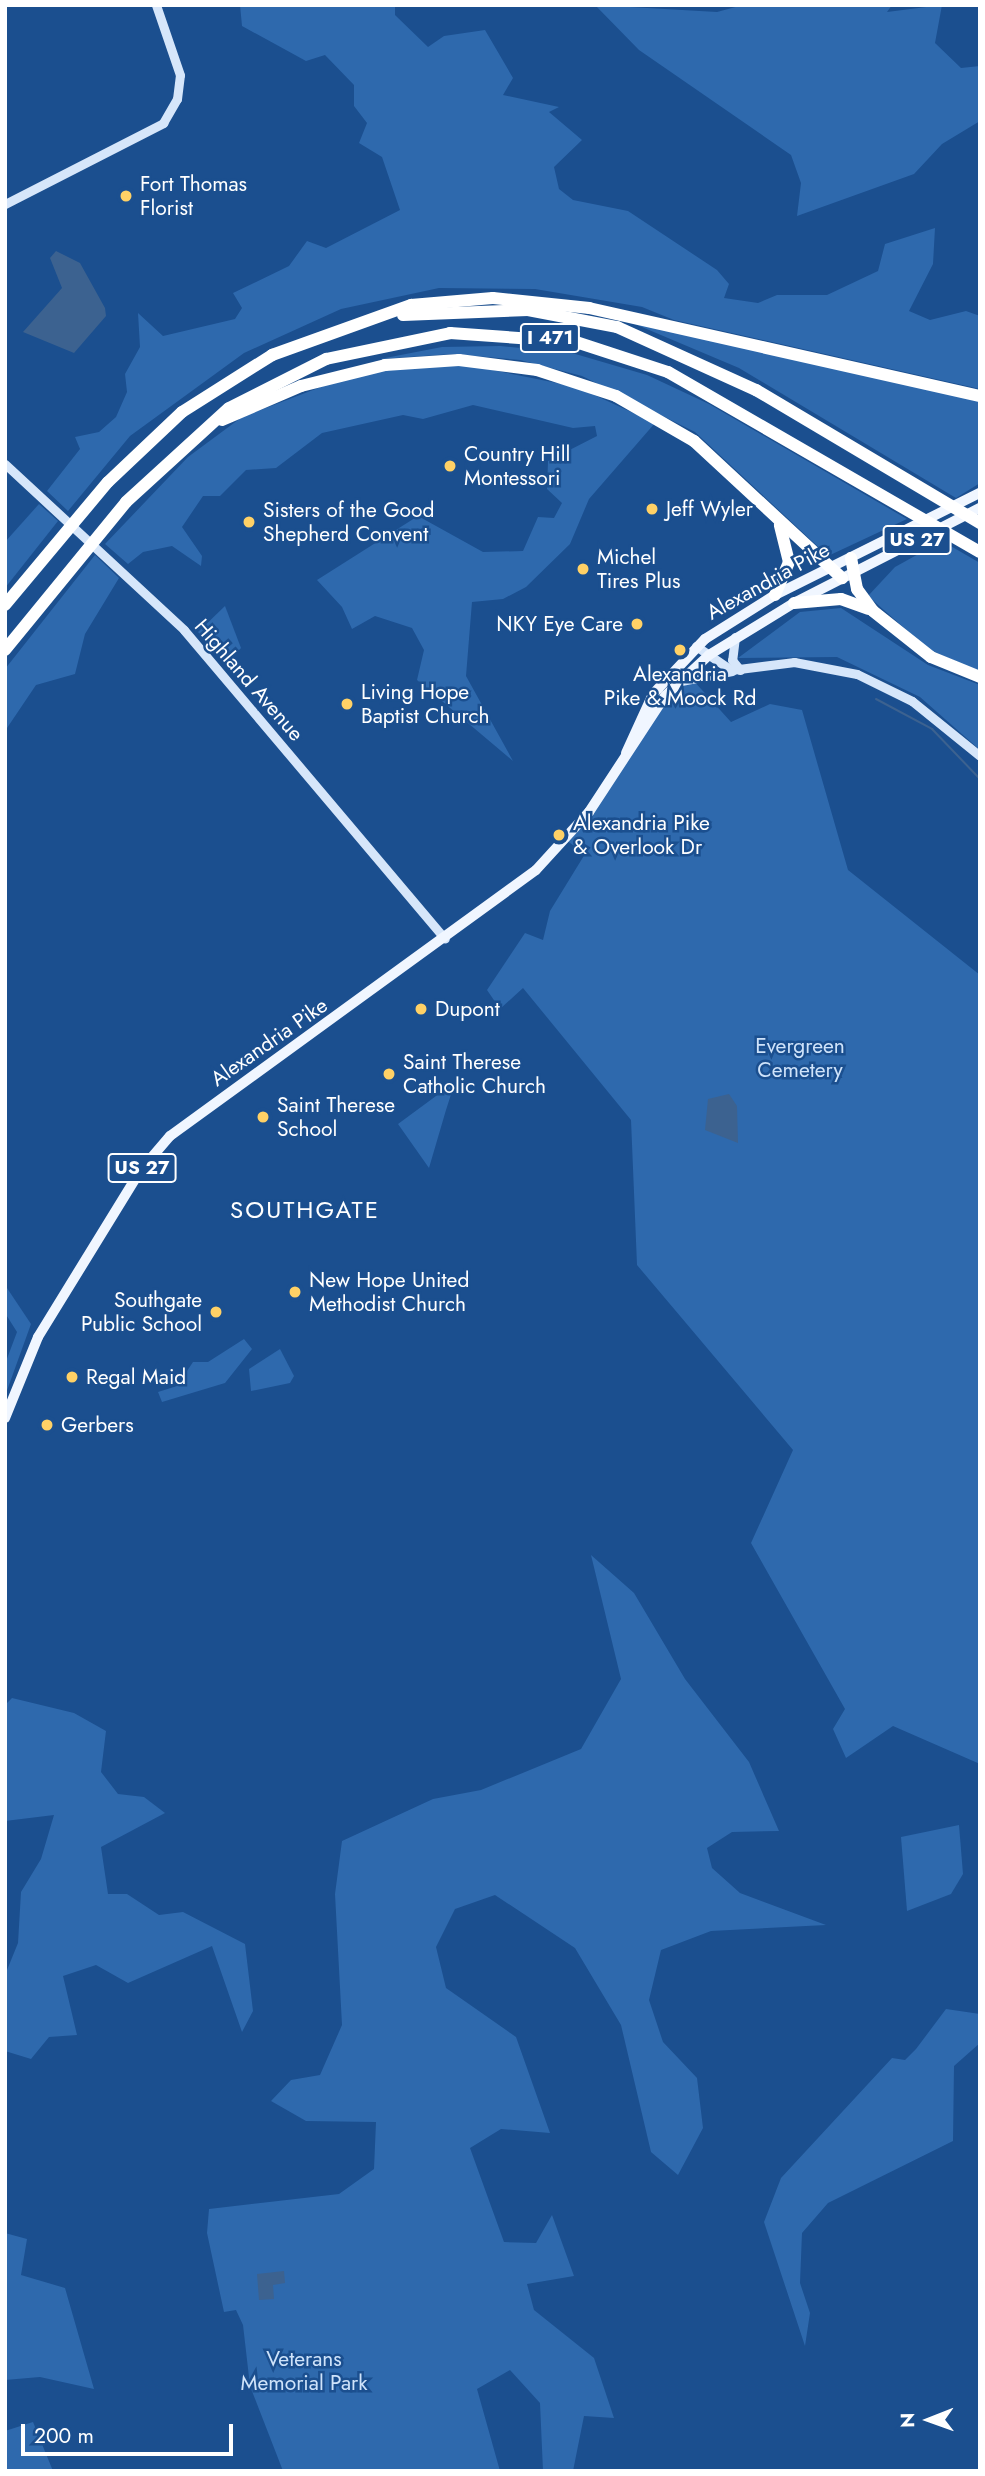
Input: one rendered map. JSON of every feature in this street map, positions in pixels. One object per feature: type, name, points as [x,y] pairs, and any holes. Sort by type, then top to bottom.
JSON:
[{"type":"highway","points":[[326,333],[430,302],[532,300],[980,396]]},
{"type":"highway","name":"I 471","points":[[5,605],[108,482],[165,425],[250,366],[326,333],[469,308],[527,310],[617,327],[705,362],[980,523]]},
{"type":"highway","name":"I 471","points":[[5,650],[126,502],[200,431],[280,378],[360,349],[450,333],[517,334],[576,342],[668,372],[980,552]]},
{"type":"highway","points":[[200,431],[301,386],[355,371],[433,361],[514,366],[594,387],[657,417],[694,441],[832,567],[848,575],[873,611],[931,657],[980,677]]},
{"type":"highway","points":[[775,516],[789,554],[775,595]]},
{"type":"highway","points":[[848,575],[851,558]]},
{"type":"highway","points":[[794,603],[841,599],[873,611]]},
{"type":"main road","points":[[5,204],[146,136],[170,114],[180,75],[156,5]]},
{"type":"main road","name":"Highland Avenue","points":[[5,464],[120,568],[200,647],[445,939]]},
{"type":"main road","name":"Alexandria Pike","points":[[625,755],[629,735],[653,694],[700,642],[775,595],[980,493]]},
{"type":"main road","name":"Alexandria Pike","points":[[5,1418],[38,1337],[158,1148],[511,892],[566,840],[679,681],[709,655],[735,636],[794,603],[980,508]]},
{"type":"main road","points":[[735,636],[732,660],[740,670]]},
{"type":"main road","points":[[700,642],[709,655],[740,670]]},
{"type":"main road","points":[[679,681],[803,662],[857,674],[912,701],[980,756]]},
{"type":"green space","points":[[240,5],[395,5],[395,15],[428,47],[444,36],[485,30],[513,78],[503,95],[559,107],[549,112],[582,140],[554,167],[559,189],[573,200],[628,211],[717,270],[729,284],[724,298],[758,303],[777,295],[827,295],[878,271],[885,244],[935,228],[933,264],[909,311],[930,320],[966,311],[980,316],[980,389],[674,320],[642,307],[535,289],[439,288],[341,309],[244,353],[130,436],[68,511],[47,491],[80,449],[75,437],[99,432],[116,417],[127,392],[125,374],[140,347],[138,313],[163,336],[235,319],[242,308],[233,293],[289,266],[307,241],[326,248],[400,210],[382,157],[359,143],[367,123],[354,106],[354,85],[325,55],[306,61],[242,26]]},
{"type":"green space","points":[[595,5],[717,12],[743,5],[892,5],[887,12],[942,5],[935,43],[961,68],[980,66],[980,121],[942,144],[914,174],[797,216],[801,183],[791,155],[639,50]]},
{"type":"green space","points":[[623,319],[980,400],[980,483],[956,498],[739,368]]},
{"type":"green space","points":[[500,346],[572,353],[647,375],[709,404],[907,519],[828,556],[695,432],[582,376],[520,360],[452,354],[380,359],[442,347]]},
{"type":"green space","points":[[467,365],[577,387],[655,423],[589,499],[570,544],[526,587],[503,599],[472,602],[466,676],[513,761],[417,680],[424,650],[412,628],[375,616],[352,629],[342,607],[317,580],[418,516],[483,552],[523,551],[538,517],[554,518],[562,503],[547,489],[548,461],[597,436],[595,426],[573,428],[473,405],[423,419],[403,415],[322,433],[276,468],[246,470],[220,496],[203,496],[182,527],[202,556],[201,566],[172,546],[143,552],[128,564],[105,544],[188,457],[242,417],[334,382],[393,369]]},
{"type":"green space","points":[[39,504],[58,521],[5,588],[5,542]]},
{"type":"green space","points":[[942,541],[980,563],[980,672],[928,649],[868,596],[895,567]]},
{"type":"green space","points":[[95,555],[119,578],[85,634],[75,674],[36,685],[5,731],[5,669]]},
{"type":"green space","points":[[225,606],[241,648],[226,664],[198,632]]},
{"type":"green space","points":[[841,608],[928,665],[980,685],[980,750],[920,697],[837,657],[738,658],[800,612]]},
{"type":"green space","name":"Evergreen Cemetery","points":[[692,679],[731,722],[770,704],[802,710],[848,870],[980,975],[980,1764],[893,1726],[846,1758],[833,1729],[845,1709],[751,1543],[793,1450],[637,1265],[631,1120],[523,988],[500,1009],[487,990],[525,933],[543,940],[550,911],[585,854],[566,840],[665,696]]},
{"type":"green space","points":[[455,1082],[446,1110],[429,1168],[398,1124]]},
{"type":"green space","points":[[5,1285],[31,1324],[5,1396],[5,1364],[17,1332],[5,1313]]},
{"type":"green space","points":[[244,1339],[252,1349],[225,1383],[162,1402],[158,1392],[177,1386],[193,1362],[208,1362]]},
{"type":"green space","points":[[280,1349],[294,1376],[290,1383],[251,1391],[249,1369]]},
{"type":"green space","name":"Veterans Memorial Park","points":[[591,1555],[634,1593],[685,1679],[749,1762],[779,1831],[732,1832],[707,1848],[712,1868],[740,1893],[826,1925],[711,1931],[661,1950],[649,2000],[663,2042],[697,2078],[703,2128],[678,2175],[651,2152],[621,2025],[575,1948],[495,1895],[455,1909],[436,1947],[446,1988],[516,2037],[550,2133],[501,2129],[470,2148],[504,2242],[536,2243],[552,2215],[574,2276],[527,2284],[534,2310],[594,2358],[614,2418],[584,2416],[573,2471],[543,2471],[540,2403],[510,2370],[477,2389],[500,2471],[283,2471],[250,2386],[243,2325],[236,2310],[224,2312],[207,2233],[209,2209],[339,2194],[374,2169],[376,2122],[306,2121],[271,2101],[291,2080],[320,2075],[342,2025],[335,1894],[342,1841],[433,1799],[481,1790],[581,1749],[621,1679]]},
{"type":"green space","points":[[12,1698],[74,1713],[106,1731],[101,1772],[118,1794],[144,1797],[165,1813],[101,1847],[108,1894],[127,1894],[159,1915],[183,1912],[245,1944],[253,2011],[242,2032],[212,1946],[128,1983],[96,1965],[63,1976],[77,2035],[49,2037],[31,2059],[5,2051],[5,1975],[18,1943],[21,1892],[41,1859],[54,1815],[5,1821],[5,1705]]},
{"type":"green space","points":[[959,1825],[963,1874],[951,1894],[907,1911],[901,1837]]},
{"type":"green space","points":[[946,2009],[980,2014],[980,2043],[954,2066],[953,2141],[828,2203],[802,2233],[800,2283],[810,2313],[805,2346],[764,2222],[781,2178],[892,2058],[905,2060],[916,2049]]},
{"type":"green space","points":[[5,2233],[27,2239],[21,2275],[65,2288],[94,2389],[40,2377],[5,2380]]},
{"type":"green space","points":[[33,2422],[53,2471],[5,2471],[5,2431]]},
{"type":"shaded area","points":[[56,251],[80,263],[105,308],[106,316],[74,353],[23,332],[62,288],[50,258]]},
{"type":"shaded area","points":[[729,1094],[737,1106],[738,1143],[705,1130],[708,1099]]},
{"type":"shaded area","points":[[284,2271],[285,2283],[273,2285],[274,2299],[259,2300],[257,2274]]},
{"type":"waterway","points":[[876,699],[932,729],[980,779]]},
{"type":"place","name":"Fort Thomas Florist","points":[[126,196]]},
{"type":"place","name":"Country Hill Montessori","points":[[450,466]]},
{"type":"place","name":"Jeff Wyler","points":[[652,509]]},
{"type":"place","name":"Sisters of the Good Shepherd Convent","points":[[249,522]]},
{"type":"place","name":"Michel Tires Plus","points":[[583,569]]},
{"type":"place","name":"NKY Eye Care","points":[[637,624]]},
{"type":"place","name":"Alexandria Pike & Moock Rd","points":[[680,650]]},
{"type":"place","name":"Living Hope Baptist Church","points":[[347,704]]},
{"type":"place","name":"Alexandria Pike & Overlook Dr","points":[[559,835]]},
{"type":"place","name":"Dupont","points":[[421,1009]]},
{"type":"place","name":"Saint Therese Catholic Church","points":[[389,1074]]},
{"type":"place","name":"Saint Therese School","points":[[263,1117]]},
{"type":"place","name":"New Hope United Methodist Church","points":[[295,1292]]},
{"type":"place","name":"Southgate Public School","points":[[216,1312]]},
{"type":"place","name":"Regal Maid","points":[[72,1377]]},
{"type":"place","name":"Gerbers","points":[[47,1425]]},
{"type":"district","name":"SOUTHGATE","points":[[305,1210]]}]
